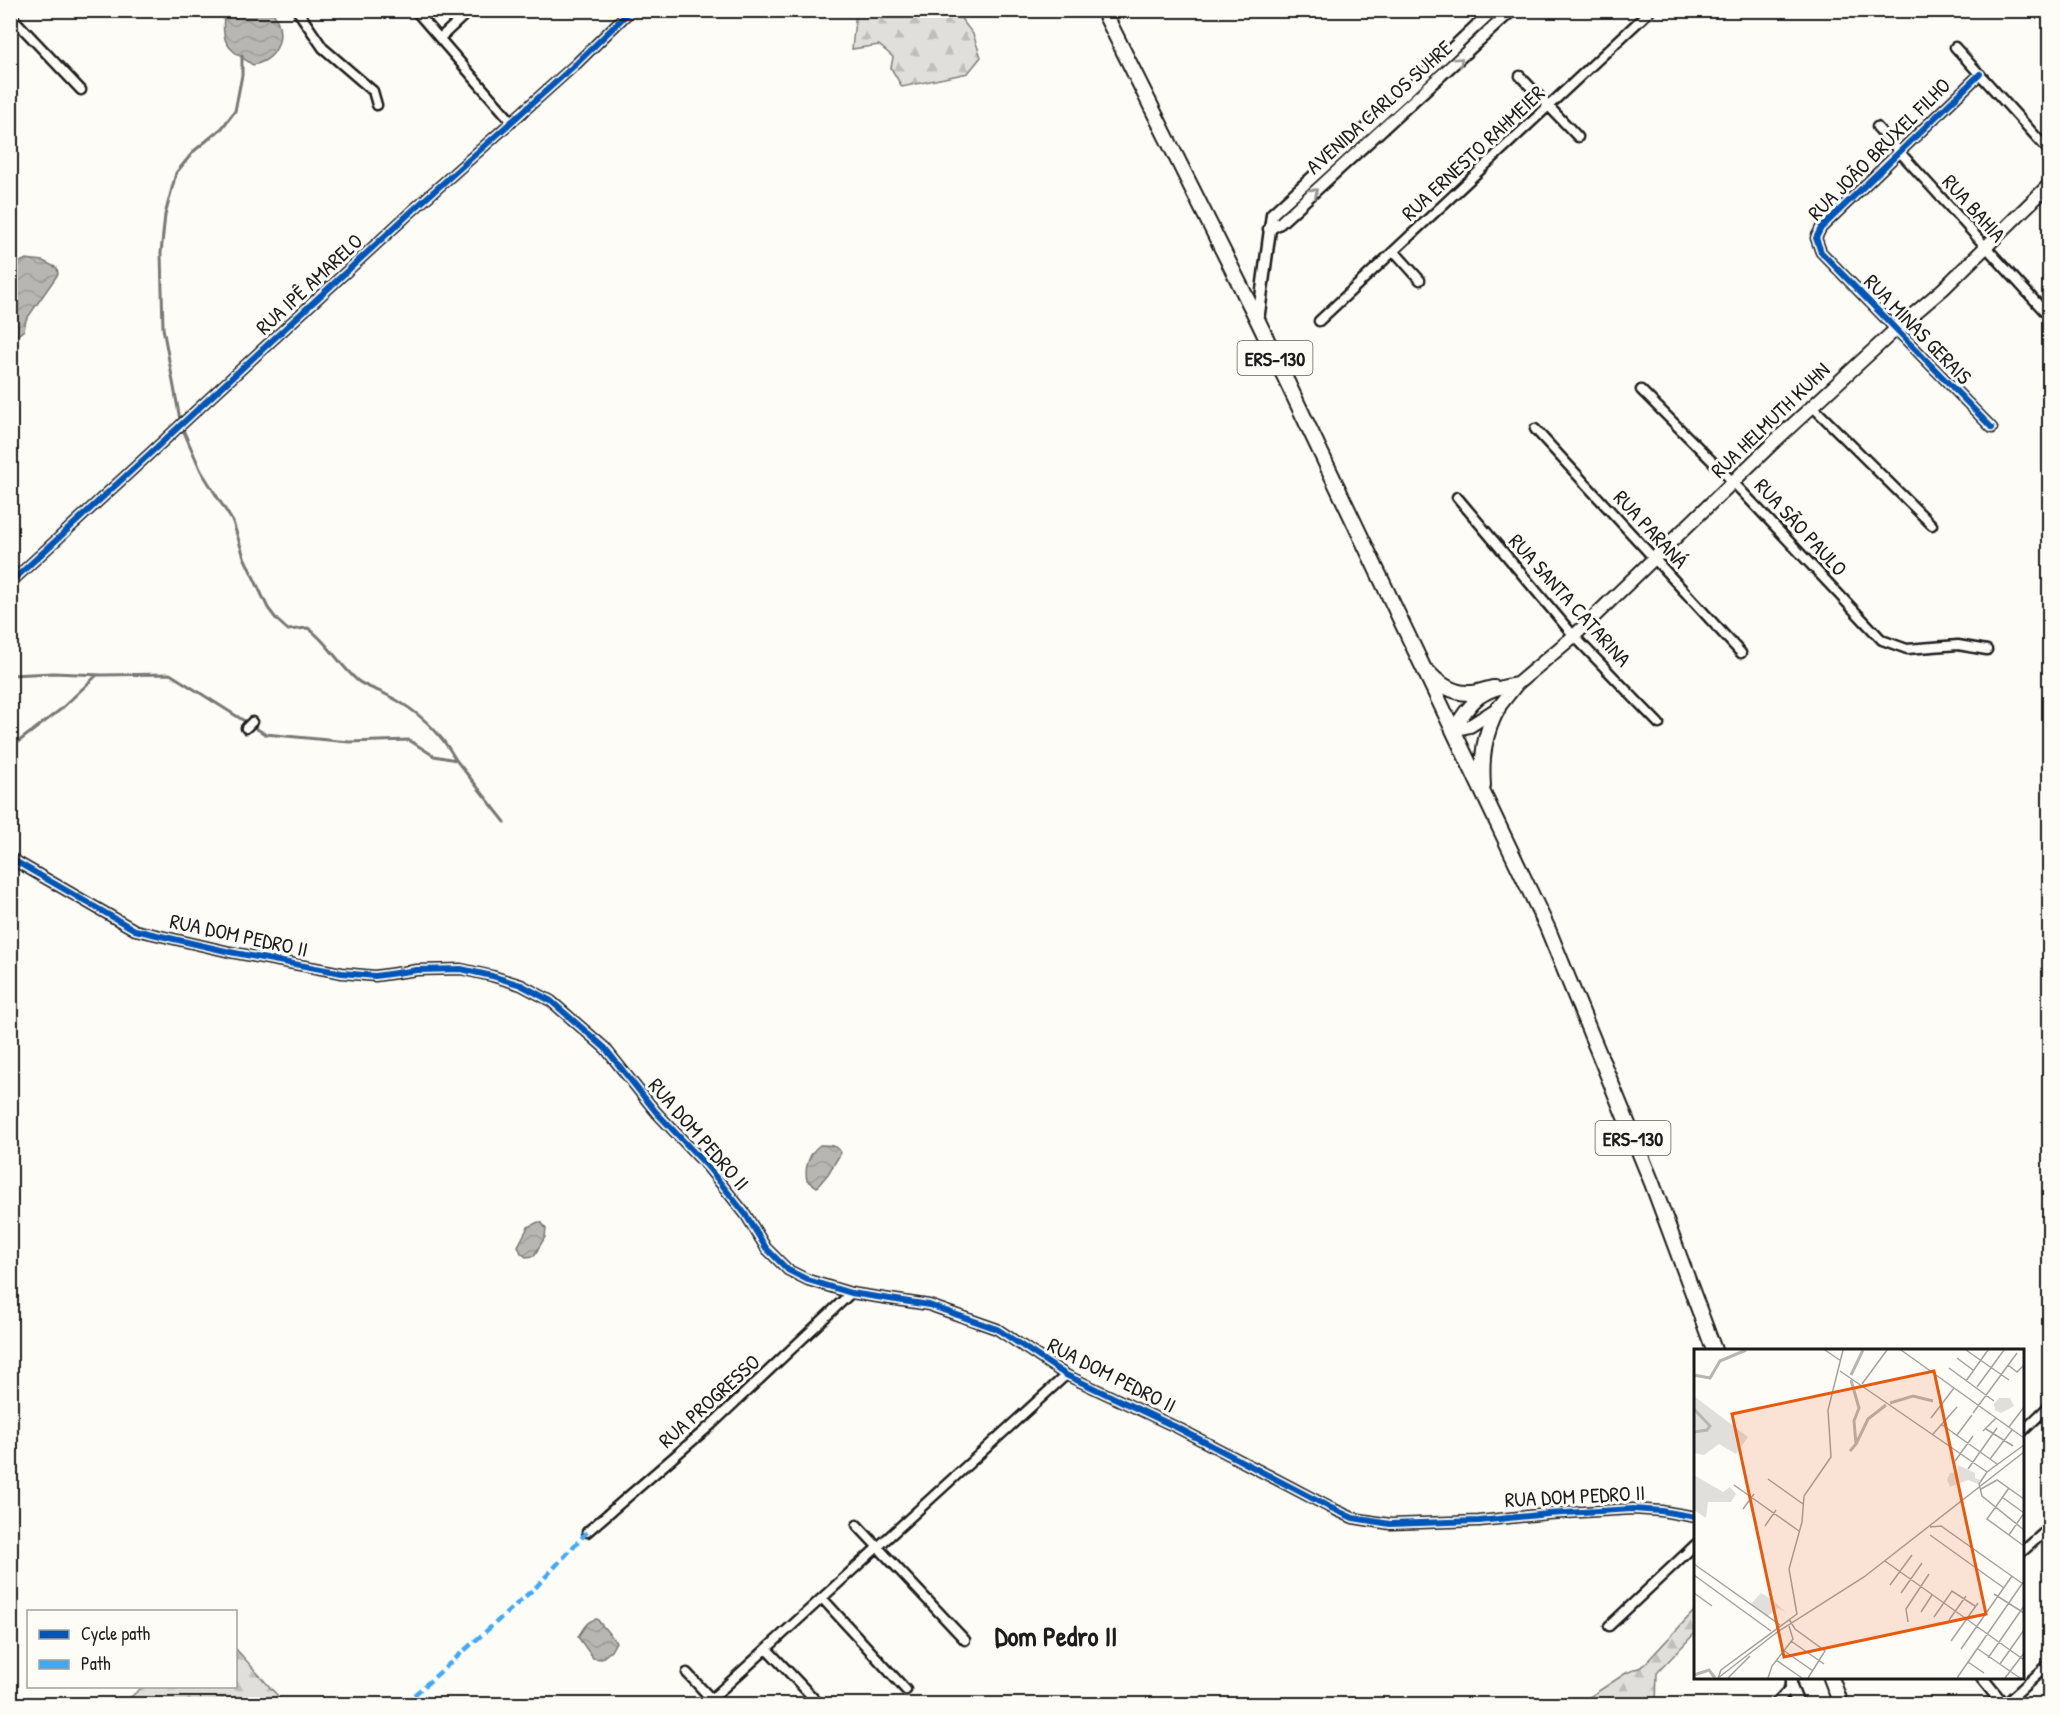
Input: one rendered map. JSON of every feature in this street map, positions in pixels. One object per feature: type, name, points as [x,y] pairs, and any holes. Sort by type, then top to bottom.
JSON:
[{"type":"main road","points":[[10,15],[14,10]]},
{"type":"main road","name":"ERS-130","points":[[1102,10],[1258,321],[1547,927],[1652,1183],[1714,1349]]},
{"type":"main road","name":"RUA HELMUTH KUHN","points":[[1454,730],[1470,726],[1498,708],[1517,684],[1574,636],[1812,406],[1943,289],[2049,184]]},
{"type":"main road","points":[[1421,663],[1433,679],[1450,689],[1470,693],[1517,684]]},
{"type":"main road","points":[[1454,730],[1467,709],[1494,688]]},
{"type":"main road","points":[[1488,806],[1483,786],[1483,745],[1489,725],[1498,708]]},
{"type":"main road","points":[[1832,1679],[1841,1704]]},
{"type":"street","points":[[297,10],[323,48],[373,91],[377,105]]},
{"type":"street","points":[[415,10],[512,122]]},
{"type":"street","points":[[440,38],[470,10]]},
{"type":"street","name":"RUA IPÊ AMARELO","points":[[10,583],[631,10]]},
{"type":"street","name":"AVENIDA CARLOS SUHRE","points":[[1258,321],[1272,214],[1492,10]]},
{"type":"street","name":"AVENIDA CARLOS SUHRE","points":[[1269,229],[1280,223],[1512,10]]},
{"type":"street","name":"RUA ERNESTO RAHMEIER","points":[[1319,321],[1651,10]]},
{"type":"street","points":[[10,15],[81,90]]},
{"type":"street","points":[[1477,25],[1486,35]]},
{"type":"street","points":[[1955,47],[2049,152]]},
{"type":"street","points":[[1520,75],[1578,137]]},
{"type":"street","name":"RUA JOÃO BRUXEL FILHO","points":[[1821,252],[1816,238],[1821,228],[1898,151],[1980,75]]},
{"type":"street","name":"RUA BAHIA","points":[[1877,127],[2045,312]]},
{"type":"street","points":[[1394,250],[1420,280]]},
{"type":"street","name":"RUA MINAS GERAIS","points":[[1821,252],[1992,428]]},
{"type":"street","name":"RUA SÃO PAULO","points":[[1641,390],[1733,482],[1882,640],[1907,649],[1958,645],[1987,650]]},
{"type":"street","points":[[1812,406],[1932,525]]},
{"type":"street","name":"RUA PARANÁ","points":[[1534,429],[1741,653]]},
{"type":"street","name":"RUA SANTA CATARINA","points":[[1457,497],[1574,636],[1659,724]]},
{"type":"street","name":"RUA DOM PEDRO II","points":[[10,858],[135,930],[230,952],[342,973],[375,975],[417,970],[461,969],[521,986],[551,1002],[605,1048],[656,1112],[707,1166],[746,1215],[766,1248],[788,1270],[808,1280],[851,1293],[929,1305],[997,1329],[1066,1375],[1180,1429],[1353,1518],[1401,1524],[1479,1521],[1633,1509],[1694,1517]]},
{"type":"street","name":"RUA PROGRESSO","points":[[587,1532],[712,1424],[851,1293]]},
{"type":"street","points":[[687,1673],[711,1703],[766,1649],[1066,1375]]},
{"type":"street","points":[[2024,1430],[2049,1405]]},
{"type":"street","points":[[857,1525],[965,1640]]},
{"type":"street","points":[[2024,1550],[2049,1527]]},
{"type":"street","points":[[1608,1626],[1694,1546]]},
{"type":"street","points":[[822,1598],[906,1690]]},
{"type":"street","points":[[766,1649],[819,1704]]},
{"type":"street","points":[[1984,1679],[2004,1704],[2049,1663]]},
{"type":"street","points":[[1775,1704],[1790,1681]]},
{"type":"street","points":[[1790,1681],[1798,1704]]},
{"type":"green space","points":[[856,11],[957,11],[973,34],[981,57],[968,73],[902,87],[891,68],[893,57],[879,45],[852,49]]},
{"type":"green space","points":[[1694,1611],[1694,1634],[1657,1673],[1656,1704],[1579,1704],[1626,1673],[1642,1667]]},
{"type":"green space","points":[[237,1650],[285,1704],[123,1704],[141,1688],[237,1688]]},
{"type":"water","points":[[224,11],[272,11],[277,19],[280,36],[275,51],[262,62],[253,65],[236,53],[227,44],[225,38]]},
{"type":"water","points":[[26,259],[43,261],[57,268],[58,274],[26,320],[24,330],[14,338],[11,335],[11,274],[18,263]]},
{"type":"water","points":[[820,1145],[835,1147],[841,1153],[817,1187],[807,1180],[806,1171],[810,1156]]},
{"type":"water","points":[[538,1222],[542,1223],[546,1229],[545,1237],[534,1256],[526,1257],[518,1246],[528,1227]]},
{"type":"water","points":[[597,1619],[616,1642],[611,1651],[601,1659],[593,1658],[578,1637],[588,1623]]},
{"type":"waterway","points":[[242,55],[242,75],[235,111],[222,128],[194,151],[176,173],[165,215],[161,253],[163,328],[181,425],[201,471],[233,522],[244,557],[268,608],[277,620],[288,630],[308,628],[322,640],[358,681],[398,701],[427,722],[450,749],[456,760]]},
{"type":"waterway","points":[[10,675],[170,674],[265,734],[349,742],[409,740],[434,756],[456,760],[505,822]]},
{"type":"waterway","points":[[10,748],[60,710],[97,675]]},
{"type":"marked path","points":[[404,1704],[537,1586],[587,1532]]},
{"type":"cycle path","points":[[10,583],[412,211],[576,64],[631,10]]},
{"type":"cycle path","points":[[1980,74],[1821,228],[1816,238],[1821,252],[1992,428]]},
{"type":"cycle path","points":[[10,858],[135,930],[230,952],[342,973],[375,976],[417,970],[461,969],[521,985],[551,1001],[605,1048],[656,1112],[707,1166],[746,1215],[766,1248],[788,1270],[808,1280],[851,1293],[929,1305],[997,1329],[1066,1375],[1180,1429],[1353,1518],[1390,1524],[1479,1521],[1633,1509],[1694,1517]]},
{"type":"district","name":"Dom Pedro II","points":[[1056,1636]]}]
